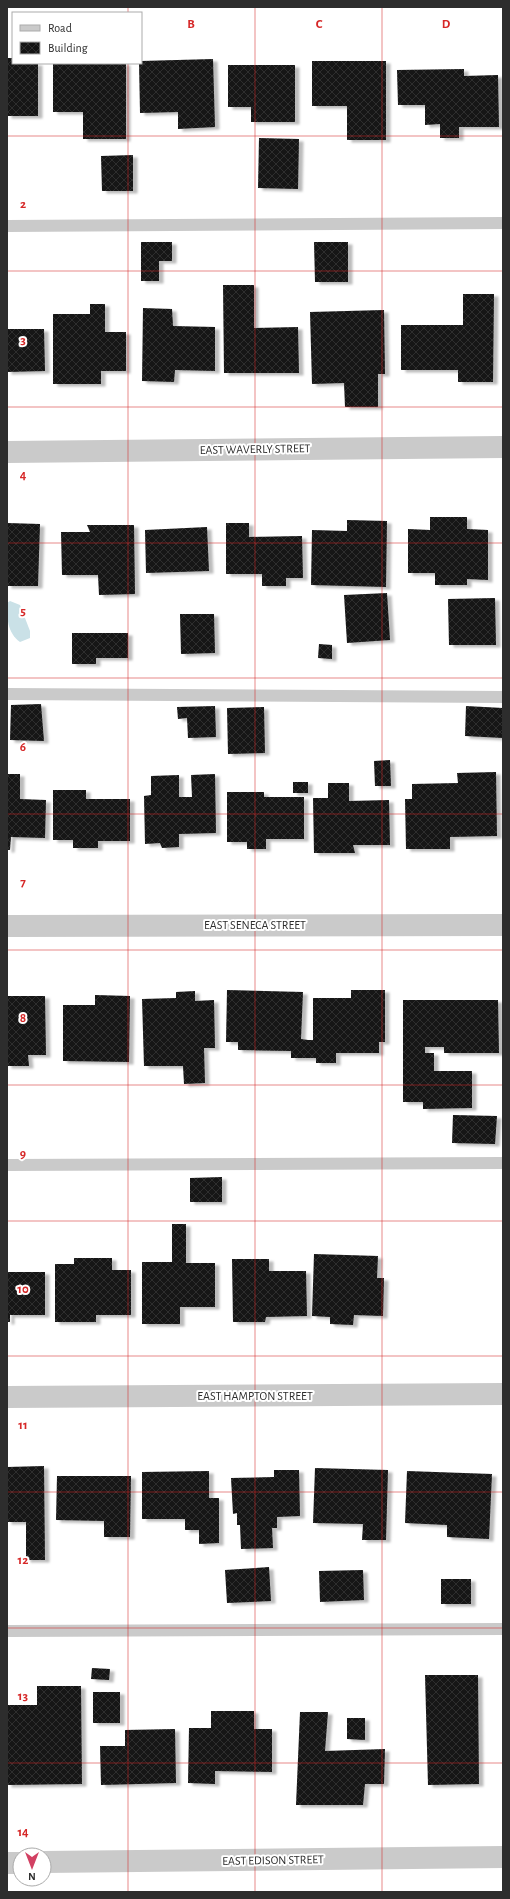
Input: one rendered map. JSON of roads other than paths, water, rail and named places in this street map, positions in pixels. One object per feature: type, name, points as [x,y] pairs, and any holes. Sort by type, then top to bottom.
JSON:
[{"type":"street","name":"EAST WAVERLY STREET","points":[[7,452],[503,447]]},
{"type":"street","name":"EAST SENECA STREET","points":[[7,926],[503,925]]},
{"type":"street","name":"EAST HAMPTON STREET","points":[[7,1397],[503,1394]]},
{"type":"street","name":"EAST EDISON STREET","points":[[52,1862],[503,1857]]},
{"type":"lane","points":[[7,226],[503,223]]},
{"type":"lane","points":[[7,694],[503,697]]},
{"type":"lane","points":[[7,1165],[503,1163]]},
{"type":"lane","points":[[7,1631],[503,1628]]},
{"type":"water","points":[[10,601],[20,605],[30,631],[30,638],[20,642],[12,634],[10,629],[7,614],[7,603]]}]
